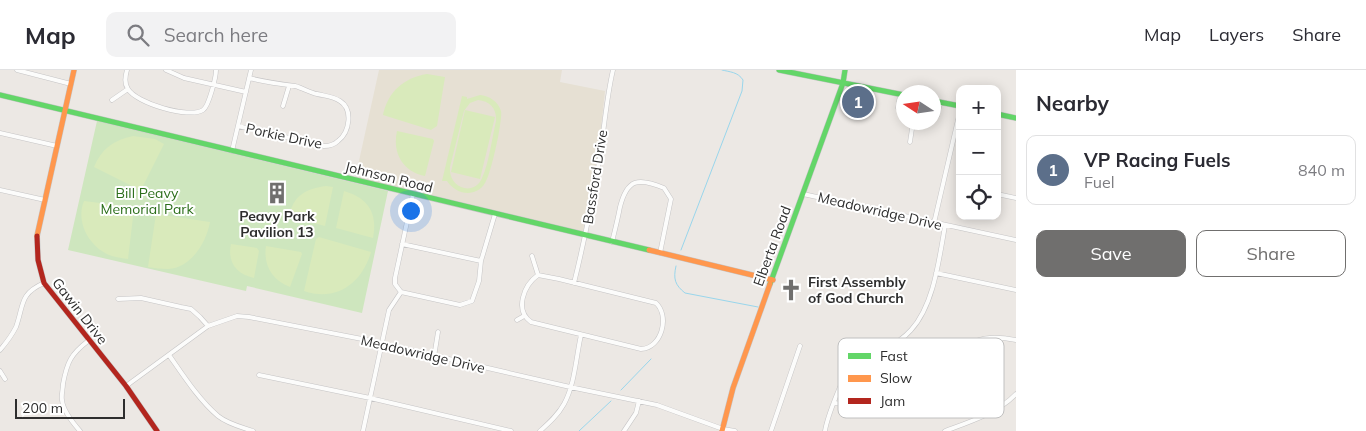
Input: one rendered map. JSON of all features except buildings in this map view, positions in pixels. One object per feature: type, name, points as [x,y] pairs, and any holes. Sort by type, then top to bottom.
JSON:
[{"type":"street","points":[[17,70],[71,84]]},
{"type":"street","name":"Gawin Drive","points":[[74,70],[36,248],[44,283],[88,341],[126,386],[157,431]]},
{"type":"street","points":[[127,70],[125,79],[128,89],[135,96],[150,104],[188,112],[201,111],[206,108],[216,70]]},
{"type":"street","points":[[166,70],[184,78],[246,92]]},
{"type":"street","points":[[232,151],[251,70]]},
{"type":"street","name":"Bassford Drive","points":[[574,283],[599,163],[608,93],[613,70]]},
{"type":"street","points":[[779,70],[896,94]]},
{"type":"street","name":"Elberta Road","points":[[723,430],[733,388],[843,83],[845,70]]},
{"type":"street","name":"Porkie Drive","points":[[238,126],[316,145],[331,145],[338,142],[344,134],[349,117],[347,108],[342,102],[331,96],[317,94],[297,86],[250,78]]},
{"type":"street","points":[[283,106],[289,86]]},
{"type":"street","points":[[112,100],[128,89]]},
{"type":"street","name":"Johnson Road","points":[[0,95],[773,280]]},
{"type":"street","points":[[941,102],[956,105]]},
{"type":"street","points":[[1001,115],[1016,118]]},
{"type":"street","points":[[934,224],[956,128]]},
{"type":"street","points":[[910,142],[912,130]]},
{"type":"street","points":[[0,133],[57,146]]},
{"type":"street","points":[[612,242],[625,190],[632,183],[642,182],[664,188],[671,199],[660,253]]},
{"type":"street","points":[[0,190],[45,200]]},
{"type":"street","points":[[413,194],[394,278],[395,284],[401,292],[460,306],[472,301],[494,214]]},
{"type":"street","name":"Meadowridge Drive","points":[[803,194],[934,224],[1016,240]]},
{"type":"street","points":[[1001,195],[1016,198]]},
{"type":"street","points":[[901,338],[910,332],[927,306],[936,273],[945,226]]},
{"type":"street","points":[[402,244],[481,262]]},
{"type":"street","points":[[532,256],[538,275]]},
{"type":"street","points":[[936,273],[1016,290]]},
{"type":"street","points":[[538,275],[574,283],[656,303],[662,311],[663,319],[659,338],[652,346],[641,349],[536,324],[524,316],[522,305],[527,286],[538,275]]},
{"type":"street","points":[[0,350],[15,327],[23,300],[28,292],[44,283]]},
{"type":"street","points":[[363,431],[390,310],[401,292]]},
{"type":"street","points":[[118,299],[141,298],[181,306],[190,309],[208,326]]},
{"type":"street","name":"Meadowridge Drive","points":[[126,386],[208,326],[237,316],[362,339],[434,357],[657,405],[723,430],[736,431]]},
{"type":"street","points":[[517,320],[524,316]]},
{"type":"street","points":[[434,357],[438,332]]},
{"type":"street","points":[[540,431],[559,412],[564,403],[570,387],[581,334]]},
{"type":"street","points":[[80,431],[67,412],[62,400],[62,394],[70,358],[88,341]]},
{"type":"street","points":[[771,431],[800,346]]},
{"type":"street","points":[[170,355],[218,416],[231,424],[253,431]]},
{"type":"street","points":[[0,371],[5,379]]},
{"type":"street","points":[[259,375],[370,398],[511,431]]},
{"type":"street","points":[[825,431],[838,393]]},
{"type":"street","points":[[1004,405],[1016,394]]},
{"type":"street","points":[[624,431],[636,413],[639,401]]},
{"type":"street","points":[[834,402],[838,403]]},
{"type":"street","points":[[945,431],[977,418]]},
{"type":"shaded area","points":[[379,70],[562,70],[560,82],[605,91],[599,148],[583,232],[355,179]]},
{"type":"green space","points":[[427,74],[445,77],[437,126],[431,130],[383,115],[389,99],[398,87],[411,79]]},
{"type":"green space","points":[[480,95],[490,98],[498,104],[501,111],[496,147],[490,170],[481,188],[471,193],[461,192],[447,181],[442,181],[462,96],[467,97],[467,99]],"holes":[[[478,100],[492,106],[496,121],[482,178],[473,187],[462,188],[453,180],[450,174],[450,167],[464,111],[470,103]]]},
{"type":"green space","points":[[465,110],[495,117],[480,179],[451,172]]},
{"type":"green space","name":"Bill Peavy Memorial Park","points":[[97,121],[388,191],[362,313],[247,286],[246,291],[68,250]]},
{"type":"green space","points":[[397,131],[433,139],[425,176],[417,174],[405,166],[401,160],[396,147]]},
{"type":"green space","points":[[133,136],[155,139],[164,144],[142,188],[138,189],[94,167],[100,155],[109,146]]},
{"type":"green space","points":[[326,186],[333,187],[325,226],[289,217],[297,198],[307,191]]},
{"type":"green space","points":[[344,191],[365,202],[369,208],[374,221],[373,238],[336,228]]},
{"type":"green space","points":[[84,201],[132,207],[134,209],[128,259],[108,254],[99,249],[88,237],[81,216]]},
{"type":"green space","points":[[156,214],[210,222],[205,238],[196,253],[184,264],[176,268],[160,269],[148,267]]},
{"type":"green space","points":[[319,237],[371,252],[367,263],[355,281],[337,292],[316,294],[304,291],[316,239]]},
{"type":"green space","points":[[231,244],[257,248],[259,251],[254,278],[243,274],[235,267],[231,257]]},
{"type":"green space","points":[[266,246],[301,252],[302,254],[290,287],[278,280],[270,271],[265,253]]},
{"type":"waterway","points":[[681,250],[742,91],[743,80],[741,77],[722,70]]},
{"type":"waterway","points":[[676,266],[676,281],[685,293],[758,307]]},
{"type":"waterway","points":[[621,390],[651,359]]},
{"type":"waterway","points":[[579,431],[611,401]]},
{"type":"traffic: fast","points":[[779,70],[896,93]]},
{"type":"traffic: fast","points":[[770,284],[843,83],[845,70]]},
{"type":"traffic: fast","points":[[0,95],[649,250]]},
{"type":"traffic: fast","points":[[941,102],[956,105]]},
{"type":"traffic: fast","points":[[1001,115],[1016,118]]},
{"type":"traffic: slow","points":[[37,236],[74,70]]},
{"type":"traffic: slow","points":[[649,250],[773,280]]},
{"type":"traffic: slow","points":[[722,431],[733,388],[770,284]]},
{"type":"traffic: jam","points":[[37,236],[38,260],[44,283],[126,386],[157,431]]},
{"type":"place","name":"VP Racing Fuels","points":[[858,102]]},
{"type":"place","name":"Peavy Park Pavilion 13","points":[[277,193]]},
{"type":"place","name":"First Assembly of God Church","points":[[791,290]]}]
